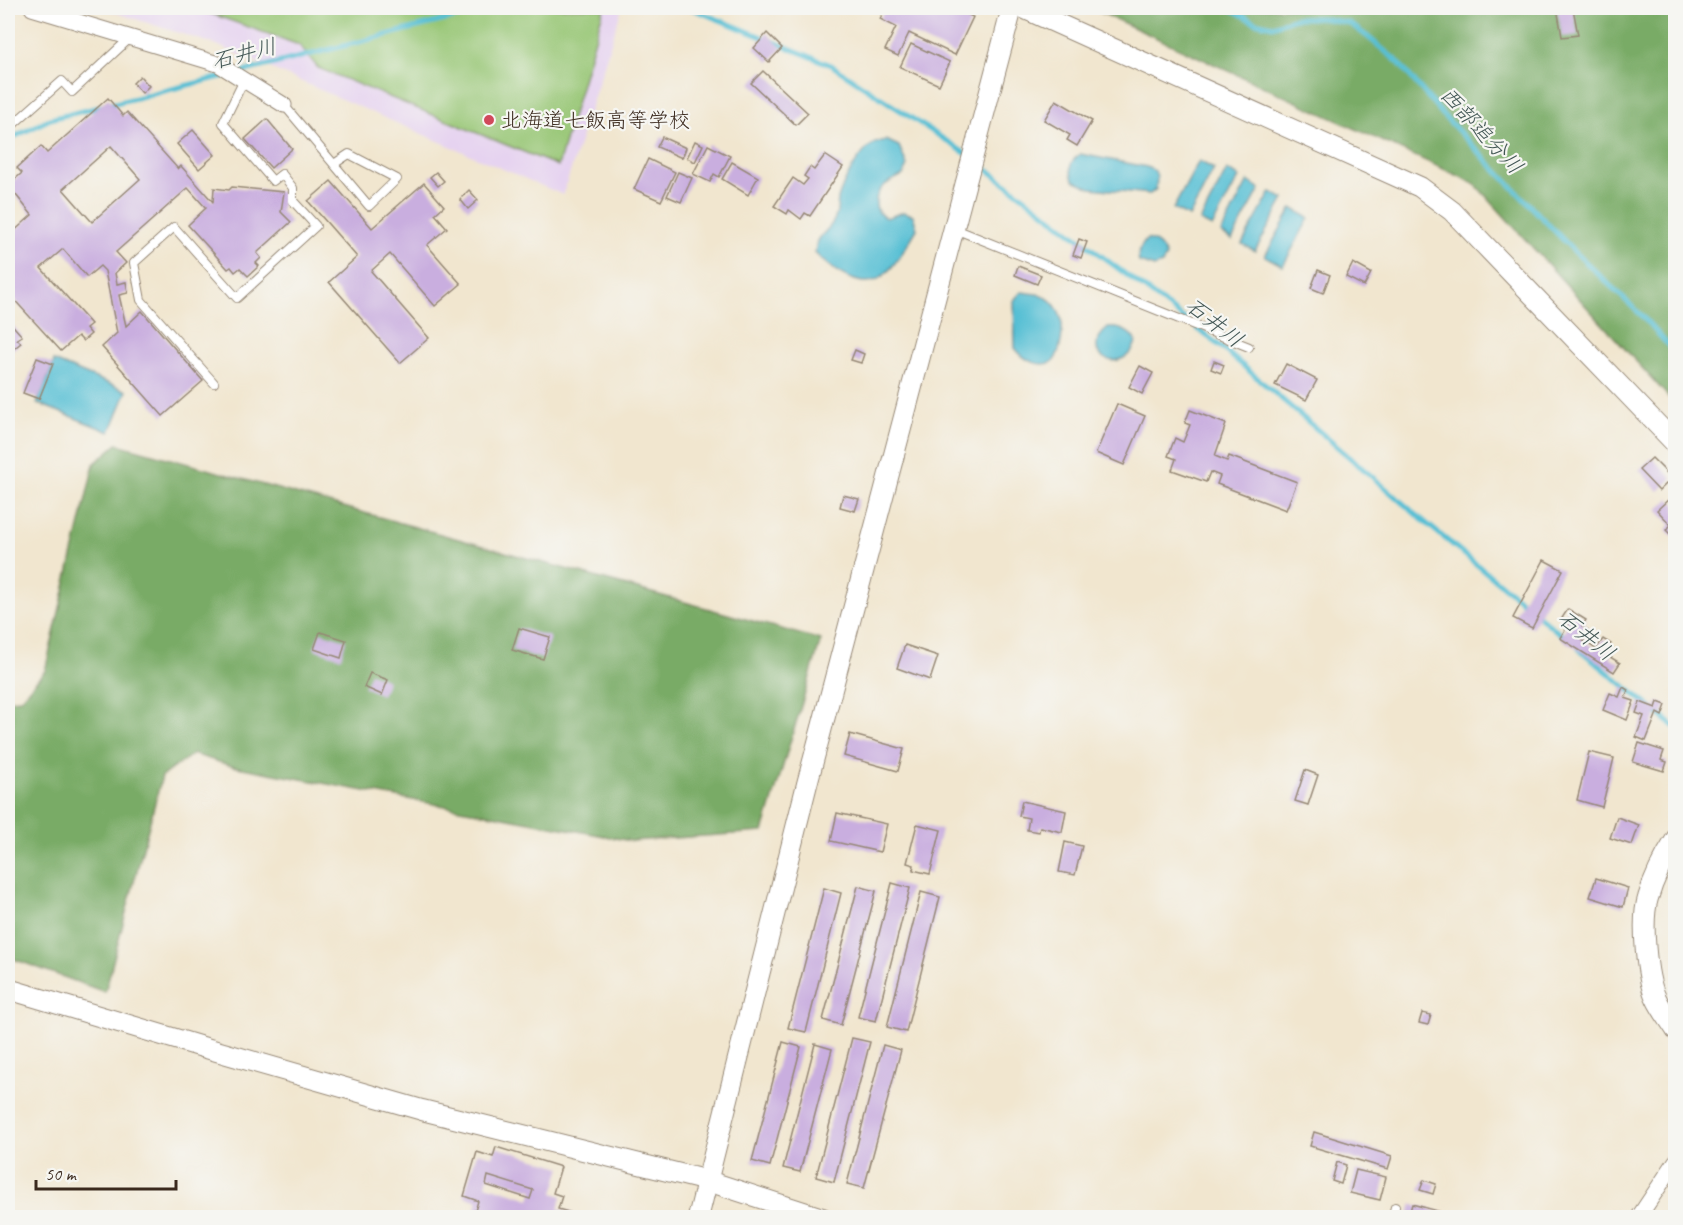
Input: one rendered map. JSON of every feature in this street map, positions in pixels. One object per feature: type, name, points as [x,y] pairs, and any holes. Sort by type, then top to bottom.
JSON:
[{"type":"street","points":[[32,8],[218,64],[284,105]]},
{"type":"street","points":[[698,1218],[807,784],[1012,8]]},
{"type":"street","points":[[1023,8],[1420,187],[1452,211],[1676,444]]},
{"type":"street","points":[[1676,839],[1654,880],[1647,900],[1645,920],[1647,965],[1655,997],[1676,1030]]},
{"type":"street","points":[[8,989],[210,1050],[422,1110],[708,1181],[822,1218]]},
{"type":"street","points":[[1638,1218],[1676,1161]]},
{"type":"lane","points":[[8,129],[62,81],[72,92],[131,37]]},
{"type":"lane","points":[[214,383],[141,300],[134,262],[174,227],[237,298],[316,226],[294,201],[293,188],[282,174],[273,181],[223,123],[244,80]]},
{"type":"lane","points":[[284,105],[369,206],[397,179],[348,154],[334,164]]},
{"type":"lane","points":[[953,228],[1249,347]]},
{"type":"lane","points":[[1392,1218],[1395,1207]]},
{"type":"shaded area","name":"北海道七飯高等学校","points":[[101,8],[622,8],[563,195],[217,45]]},
{"type":"green space","name":"北海道七飯高等学校","points":[[195,8],[604,8],[558,166],[318,68],[299,45]]},
{"type":"green space","points":[[1091,8],[1675,8],[1675,404],[1474,183]]},
{"type":"green space","points":[[117,444],[821,640],[763,832],[631,841],[232,766],[193,754],[162,776],[105,992],[8,957],[8,700],[20,699],[45,671],[94,464]]},
{"type":"water","points":[[886,140],[899,146],[907,165],[903,175],[889,182],[878,193],[876,207],[886,218],[904,212],[913,215],[917,229],[888,271],[876,280],[860,281],[843,275],[827,264],[815,253],[816,246],[835,218],[840,192],[857,161],[873,144]]},
{"type":"water","points":[[1080,154],[1147,167],[1155,171],[1156,189],[1150,194],[1091,188],[1073,180],[1071,165]]},
{"type":"water","points":[[1199,161],[1214,169],[1189,217],[1173,209]]},
{"type":"water","points":[[1227,170],[1239,177],[1212,227],[1200,221]]},
{"type":"water","points":[[1248,181],[1260,189],[1232,240],[1221,233]]},
{"type":"water","points":[[1271,192],[1284,199],[1255,251],[1242,244]]},
{"type":"water","points":[[1292,208],[1309,218],[1283,266],[1265,256]]},
{"type":"water","points":[[1147,239],[1156,243],[1163,250],[1166,256],[1162,264],[1154,267],[1139,262],[1138,255]]},
{"type":"water","points":[[1021,292],[1044,296],[1051,301],[1059,313],[1062,327],[1061,342],[1052,362],[1036,363],[1022,356],[1015,348],[1014,300]]},
{"type":"water","points":[[1108,328],[1124,330],[1136,342],[1130,353],[1122,359],[1113,361],[1099,354],[1097,347],[1099,338]]},
{"type":"water","points":[[54,361],[127,391],[110,432],[37,403]]},
{"type":"building","points":[[885,8],[954,8],[973,17],[955,55],[909,33],[898,56],[885,50],[896,27],[880,19]]},
{"type":"building","points":[[1557,8],[1573,8],[1578,35],[1562,37]]},
{"type":"building","points":[[767,33],[782,48],[769,62],[754,48]]},
{"type":"building","points":[[911,44],[950,62],[939,85],[900,67]]},
{"type":"building","points":[[763,71],[808,113],[796,125],[751,83]]},
{"type":"building","points":[[140,76],[149,86],[142,93],[133,83]]},
{"type":"building","points":[[108,98],[123,116],[127,112],[178,169],[181,166],[213,202],[214,188],[229,190],[232,187],[284,192],[281,212],[291,222],[257,253],[261,258],[256,263],[259,266],[248,276],[240,268],[235,272],[231,267],[228,269],[188,225],[206,208],[188,188],[116,252],[126,263],[115,273],[117,284],[126,282],[128,293],[119,295],[126,326],[142,311],[203,381],[163,416],[102,347],[117,333],[105,271],[100,266],[87,277],[63,249],[41,268],[91,324],[86,328],[91,334],[83,341],[78,336],[61,351],[10,295],[8,297],[8,230],[11,234],[32,215],[8,185],[22,173],[17,168],[41,146],[47,153]],"holes":[[[111,146],[140,179],[92,222],[63,189]]]},
{"type":"building","points":[[1056,100],[1092,121],[1077,146],[1067,140],[1070,135],[1044,120]]},
{"type":"building","points":[[267,119],[292,149],[271,168],[245,139]]},
{"type":"building","points":[[193,130],[215,155],[199,169],[177,144]]},
{"type":"building","points":[[662,137],[686,148],[682,158],[657,147]]},
{"type":"building","points":[[695,141],[703,145],[695,162],[687,158]]},
{"type":"building","points":[[708,145],[730,156],[719,177],[714,174],[710,182],[693,174]]},
{"type":"building","points":[[825,155],[843,167],[810,216],[805,213],[801,219],[789,210],[787,214],[774,206],[793,178],[803,185],[808,179],[804,176],[810,167],[814,170]]},
{"type":"building","points":[[648,159],[675,172],[661,201],[634,189]]},
{"type":"building","points":[[732,162],[758,177],[748,195],[722,179]]},
{"type":"building","points":[[436,172],[444,181],[438,186],[430,177]]},
{"type":"building","points":[[678,172],[692,178],[681,202],[667,196]]},
{"type":"building","points":[[331,181],[372,228],[424,183],[444,206],[435,214],[447,228],[427,245],[461,284],[435,306],[390,254],[371,271],[429,338],[400,363],[329,282],[357,257],[308,201]]},
{"type":"building","points":[[469,190],[478,200],[468,209],[460,199]]},
{"type":"building","points":[[1079,239],[1087,242],[1081,258],[1073,255]]},
{"type":"building","points":[[1353,263],[1371,273],[1364,286],[1346,277]]},
{"type":"building","points":[[1018,266],[1041,275],[1037,284],[1015,275]]},
{"type":"building","points":[[1318,270],[1330,275],[1323,293],[1311,288]]},
{"type":"building","points":[[8,320],[22,336],[17,339],[21,343],[12,350],[8,348]]},
{"type":"building","points":[[855,350],[864,354],[861,363],[851,360]]},
{"type":"building","points":[[37,358],[53,364],[39,399],[23,393]]},
{"type":"building","points":[[1214,361],[1224,365],[1221,373],[1211,369]]},
{"type":"building","points":[[1286,364],[1317,380],[1306,400],[1275,385]]},
{"type":"building","points":[[1140,366],[1153,373],[1142,394],[1129,387]]},
{"type":"building","points":[[1117,404],[1145,416],[1124,465],[1096,453]]},
{"type":"building","points":[[1190,410],[1226,424],[1215,456],[1227,461],[1229,456],[1297,482],[1286,510],[1217,484],[1220,476],[1210,472],[1206,482],[1172,470],[1176,459],[1168,456],[1175,438],[1183,442],[1190,425],[1185,423]]},
{"type":"building","points":[[1652,458],[1672,478],[1659,491],[1639,470]]},
{"type":"building","points":[[843,495],[859,499],[855,511],[840,507]]},
{"type":"building","points":[[1669,499],[1676,505],[1676,540],[1666,530],[1671,525],[1657,510]]},
{"type":"building","points":[[1544,560],[1563,570],[1532,628],[1513,618]]},
{"type":"building","points":[[1568,609],[1586,620],[1582,626],[1588,630],[1582,640],[1596,649],[1603,639],[1611,644],[1608,648],[1613,651],[1610,657],[1620,663],[1614,672],[1560,638],[1569,623],[1562,618]]},
{"type":"building","points":[[519,628],[550,637],[543,659],[512,650]]},
{"type":"building","points":[[320,632],[346,640],[341,658],[314,649]]},
{"type":"building","points":[[905,645],[938,656],[930,680],[897,668]]},
{"type":"building","points":[[370,673],[388,680],[382,695],[364,687]]},
{"type":"building","points":[[1623,687],[1628,690],[1625,698],[1634,701],[1627,720],[1603,710],[1610,693],[1619,697]]},
{"type":"building","points":[[1640,702],[1656,708],[1658,702],[1666,705],[1662,716],[1657,713],[1646,741],[1636,737],[1644,716],[1636,713]]},
{"type":"building","points":[[850,734],[904,749],[898,771],[844,756]]},
{"type":"building","points":[[1639,743],[1664,751],[1661,760],[1667,762],[1664,771],[1633,762]]},
{"type":"building","points":[[1589,752],[1614,758],[1602,807],[1577,800]]},
{"type":"building","points":[[1305,770],[1318,775],[1308,805],[1295,801]]},
{"type":"building","points":[[1022,801],[1066,811],[1062,832],[1040,827],[1039,832],[1027,830],[1029,818],[1019,816]]},
{"type":"building","points":[[837,813],[887,824],[880,852],[831,841]]},
{"type":"building","points":[[1617,817],[1639,825],[1632,845],[1610,838]]},
{"type":"building","points":[[917,824],[941,830],[930,874],[913,870],[914,865],[907,863]]},
{"type":"building","points":[[1065,842],[1082,846],[1075,875],[1059,872]]},
{"type":"building","points":[[1596,878],[1628,888],[1623,907],[1590,897]]},
{"type":"building","points":[[892,883],[910,888],[876,1021],[858,1017]]},
{"type":"building","points":[[858,886],[876,891],[841,1025],[823,1020]]},
{"type":"building","points":[[824,888],[841,893],[806,1032],[788,1028]]},
{"type":"building","points":[[921,892],[940,897],[906,1032],[887,1027]]},
{"type":"building","points":[[1422,1013],[1431,1015],[1428,1025],[1419,1023]]},
{"type":"building","points":[[852,1038],[870,1042],[834,1182],[816,1177]]},
{"type":"building","points":[[783,1042],[801,1047],[770,1166],[752,1161]]},
{"type":"building","points":[[815,1044],[832,1049],[800,1172],[783,1168]]},
{"type":"building","points":[[883,1045],[901,1050],[864,1188],[847,1184]]},
{"type":"building","points":[[1314,1132],[1392,1156],[1388,1169],[1310,1146]]},
{"type":"building","points":[[496,1147],[561,1167],[553,1193],[562,1196],[558,1209],[572,1213],[571,1218],[497,1218],[475,1211],[478,1201],[464,1196],[477,1152],[493,1157]],"holes":[[[488,1176],[533,1190],[530,1199],[486,1185]]]},
{"type":"building","points":[[1337,1162],[1346,1165],[1341,1184],[1332,1181]]},
{"type":"building","points":[[1356,1170],[1386,1177],[1380,1200],[1350,1193]]},
{"type":"building","points":[[1424,1180],[1436,1184],[1433,1194],[1420,1190]]},
{"type":"building","points":[[1412,1204],[1459,1217],[1408,1218]]},
{"type":"waterway","name":"石井川","points":[[238,73],[492,8]]},
{"type":"waterway","name":"石井川","points":[[690,8],[831,65],[968,155]]},
{"type":"waterway","name":"西部追分川","points":[[1229,8],[1255,22],[1273,26],[1295,18],[1321,18],[1349,23],[1368,37],[1398,62],[1443,115],[1573,250],[1641,315],[1676,354]]},
{"type":"waterway","name":"石井川","points":[[8,140],[50,119],[229,75]]},
{"type":"waterway","name":"石井川","points":[[976,161],[1186,320]]},
{"type":"waterway","name":"石井川","points":[[1198,329],[1526,605]]},
{"type":"waterway","name":"石井川","points":[[1533,611],[1565,638]]},
{"type":"waterway","name":"石井川","points":[[1579,649],[1676,728]]},
{"type":"place","name":"北海道七飯高等学校","points":[[489,120]]}]
